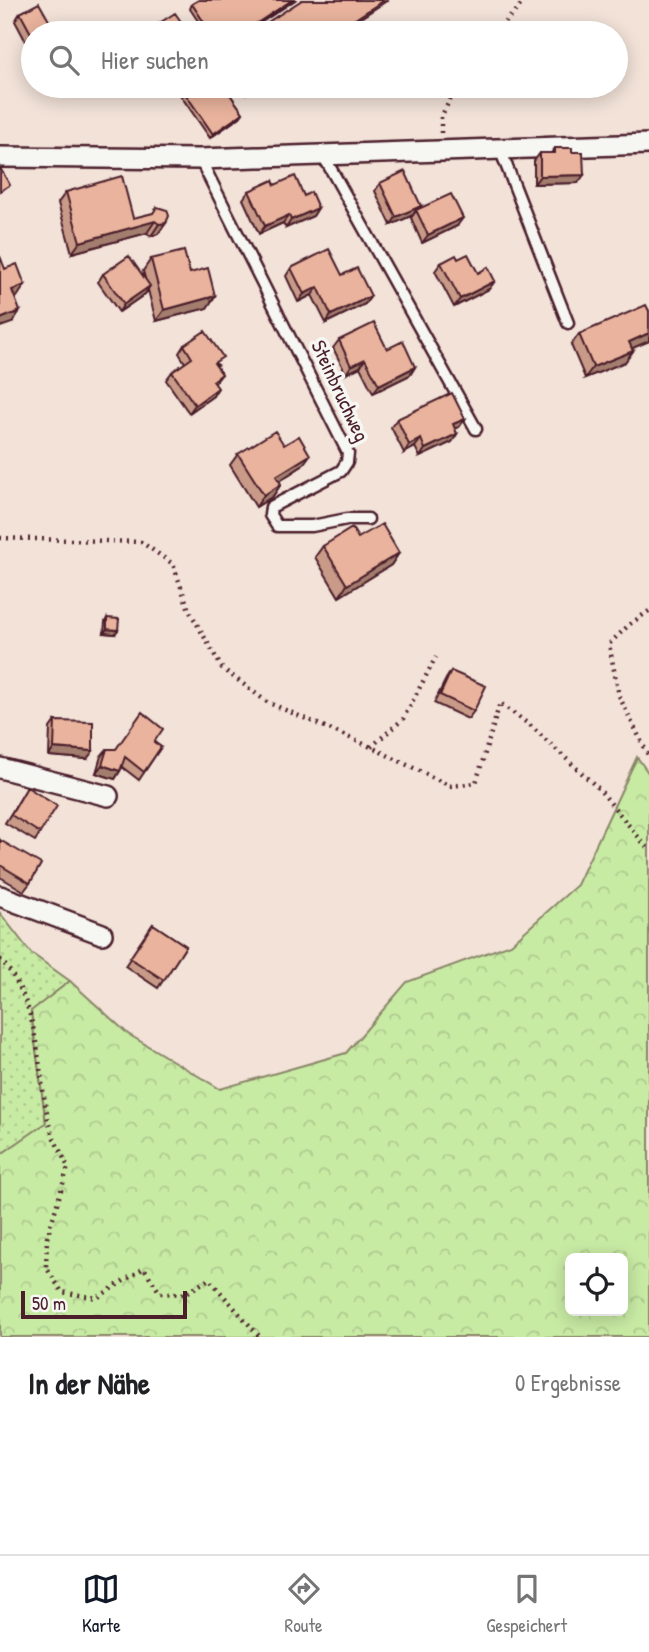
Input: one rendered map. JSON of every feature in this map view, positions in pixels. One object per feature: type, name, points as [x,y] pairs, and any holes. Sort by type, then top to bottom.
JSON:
[{"type":"street","points":[[0,157],[200,159],[649,144]]},
{"type":"street","points":[[0,768],[108,796]]},
{"type":"street","points":[[0,897],[102,934]]},
{"type":"lane","points":[[500,149],[568,323]]},
{"type":"lane","points":[[322,155],[476,429]]},
{"type":"lane","name":"Steinbruchweg","points":[[200,159],[348,453],[348,462],[341,471],[271,507],[270,515],[277,526],[312,526],[347,519],[368,519]]},
{"type":"path","points":[[506,21],[524,0]]},
{"type":"path","points":[[441,151],[441,117],[451,98]]},
{"type":"path","points":[[0,538],[141,542],[173,564],[190,610],[222,668],[267,702],[371,747],[450,786],[476,783],[500,703],[531,726],[599,789],[649,850]]},
{"type":"path","points":[[649,611],[630,624],[610,644],[619,696],[649,757]]},
{"type":"path","points":[[371,747],[403,719],[436,657]]},
{"type":"path","points":[[0,959],[12,972],[31,1012],[49,1125],[68,1167],[47,1238],[46,1267],[62,1292],[97,1298],[144,1268],[160,1293],[185,1294],[209,1279],[260,1337]]},
{"type":"green space","points":[[637,757],[649,774],[649,1337],[0,1337],[0,1155],[46,1123],[31,1011],[70,981],[128,1034],[220,1089],[346,1053],[407,982],[511,944],[577,885]]},
{"type":"green space","points":[[0,913],[31,953],[70,981],[31,1012],[46,1124],[0,1155]]},
{"type":"building","points":[[199,0],[292,0],[260,21],[203,21],[192,4]]},
{"type":"building","points":[[302,0],[384,0],[352,21],[270,21]]},
{"type":"building","points":[[39,3],[49,21],[24,21],[20,13]]},
{"type":"building","points":[[175,13],[181,21],[163,21]]},
{"type":"building","points":[[188,98],[232,98],[243,113],[213,134]]},
{"type":"building","points":[[555,148],[572,148],[572,152],[583,152],[584,175],[540,176],[540,153],[555,153]]},
{"type":"building","points":[[0,168],[10,185],[0,191]]},
{"type":"building","points":[[405,171],[421,206],[396,217],[380,183]]},
{"type":"building","points":[[122,176],[133,218],[153,213],[157,207],[167,210],[169,216],[166,223],[159,224],[155,221],[80,242],[66,192]]},
{"type":"building","points":[[295,176],[304,196],[311,192],[318,208],[291,220],[289,215],[265,226],[249,191],[273,180],[275,185]]},
{"type":"building","points":[[451,194],[463,218],[428,235],[416,210]]},
{"type":"building","points":[[329,249],[342,275],[357,268],[371,296],[331,315],[318,287],[304,294],[291,268]]},
{"type":"building","points":[[184,251],[190,273],[208,268],[215,296],[164,310],[151,259]]},
{"type":"building","points":[[468,254],[478,273],[488,267],[495,281],[460,299],[441,263],[456,255],[458,259]]},
{"type":"building","points":[[0,256],[5,269],[17,264],[25,285],[12,290],[20,311],[0,319]]},
{"type":"building","points":[[129,256],[150,286],[124,304],[103,274]]},
{"type":"building","points":[[646,305],[649,311],[649,333],[629,342],[633,351],[593,367],[579,334]]},
{"type":"building","points":[[374,323],[387,349],[403,341],[415,367],[379,385],[365,359],[351,366],[339,340]]},
{"type":"building","points":[[205,331],[223,357],[214,363],[222,374],[213,381],[218,388],[195,405],[172,372],[192,358],[184,345]]},
{"type":"building","points":[[452,393],[465,419],[453,424],[457,434],[425,449],[421,439],[409,445],[397,419]]},
{"type":"building","points":[[275,431],[284,445],[299,436],[310,455],[276,476],[281,484],[264,495],[238,454]]},
{"type":"building","points":[[382,524],[399,553],[347,585],[323,546],[352,528],[358,538]]},
{"type":"building","points":[[107,618],[119,619],[118,630],[107,629]]},
{"type":"building","points":[[451,671],[486,686],[474,711],[440,695]]},
{"type":"building","points":[[142,712],[163,729],[154,742],[161,747],[144,772],[125,757],[120,771],[102,765],[107,749],[116,749]]},
{"type":"building","points":[[55,721],[93,722],[93,751],[54,748]]},
{"type":"building","points":[[27,787],[57,806],[40,833],[11,815]]},
{"type":"building","points":[[0,840],[41,864],[30,883],[0,865]]},
{"type":"building","points":[[153,924],[186,946],[164,980],[130,958]]}]
